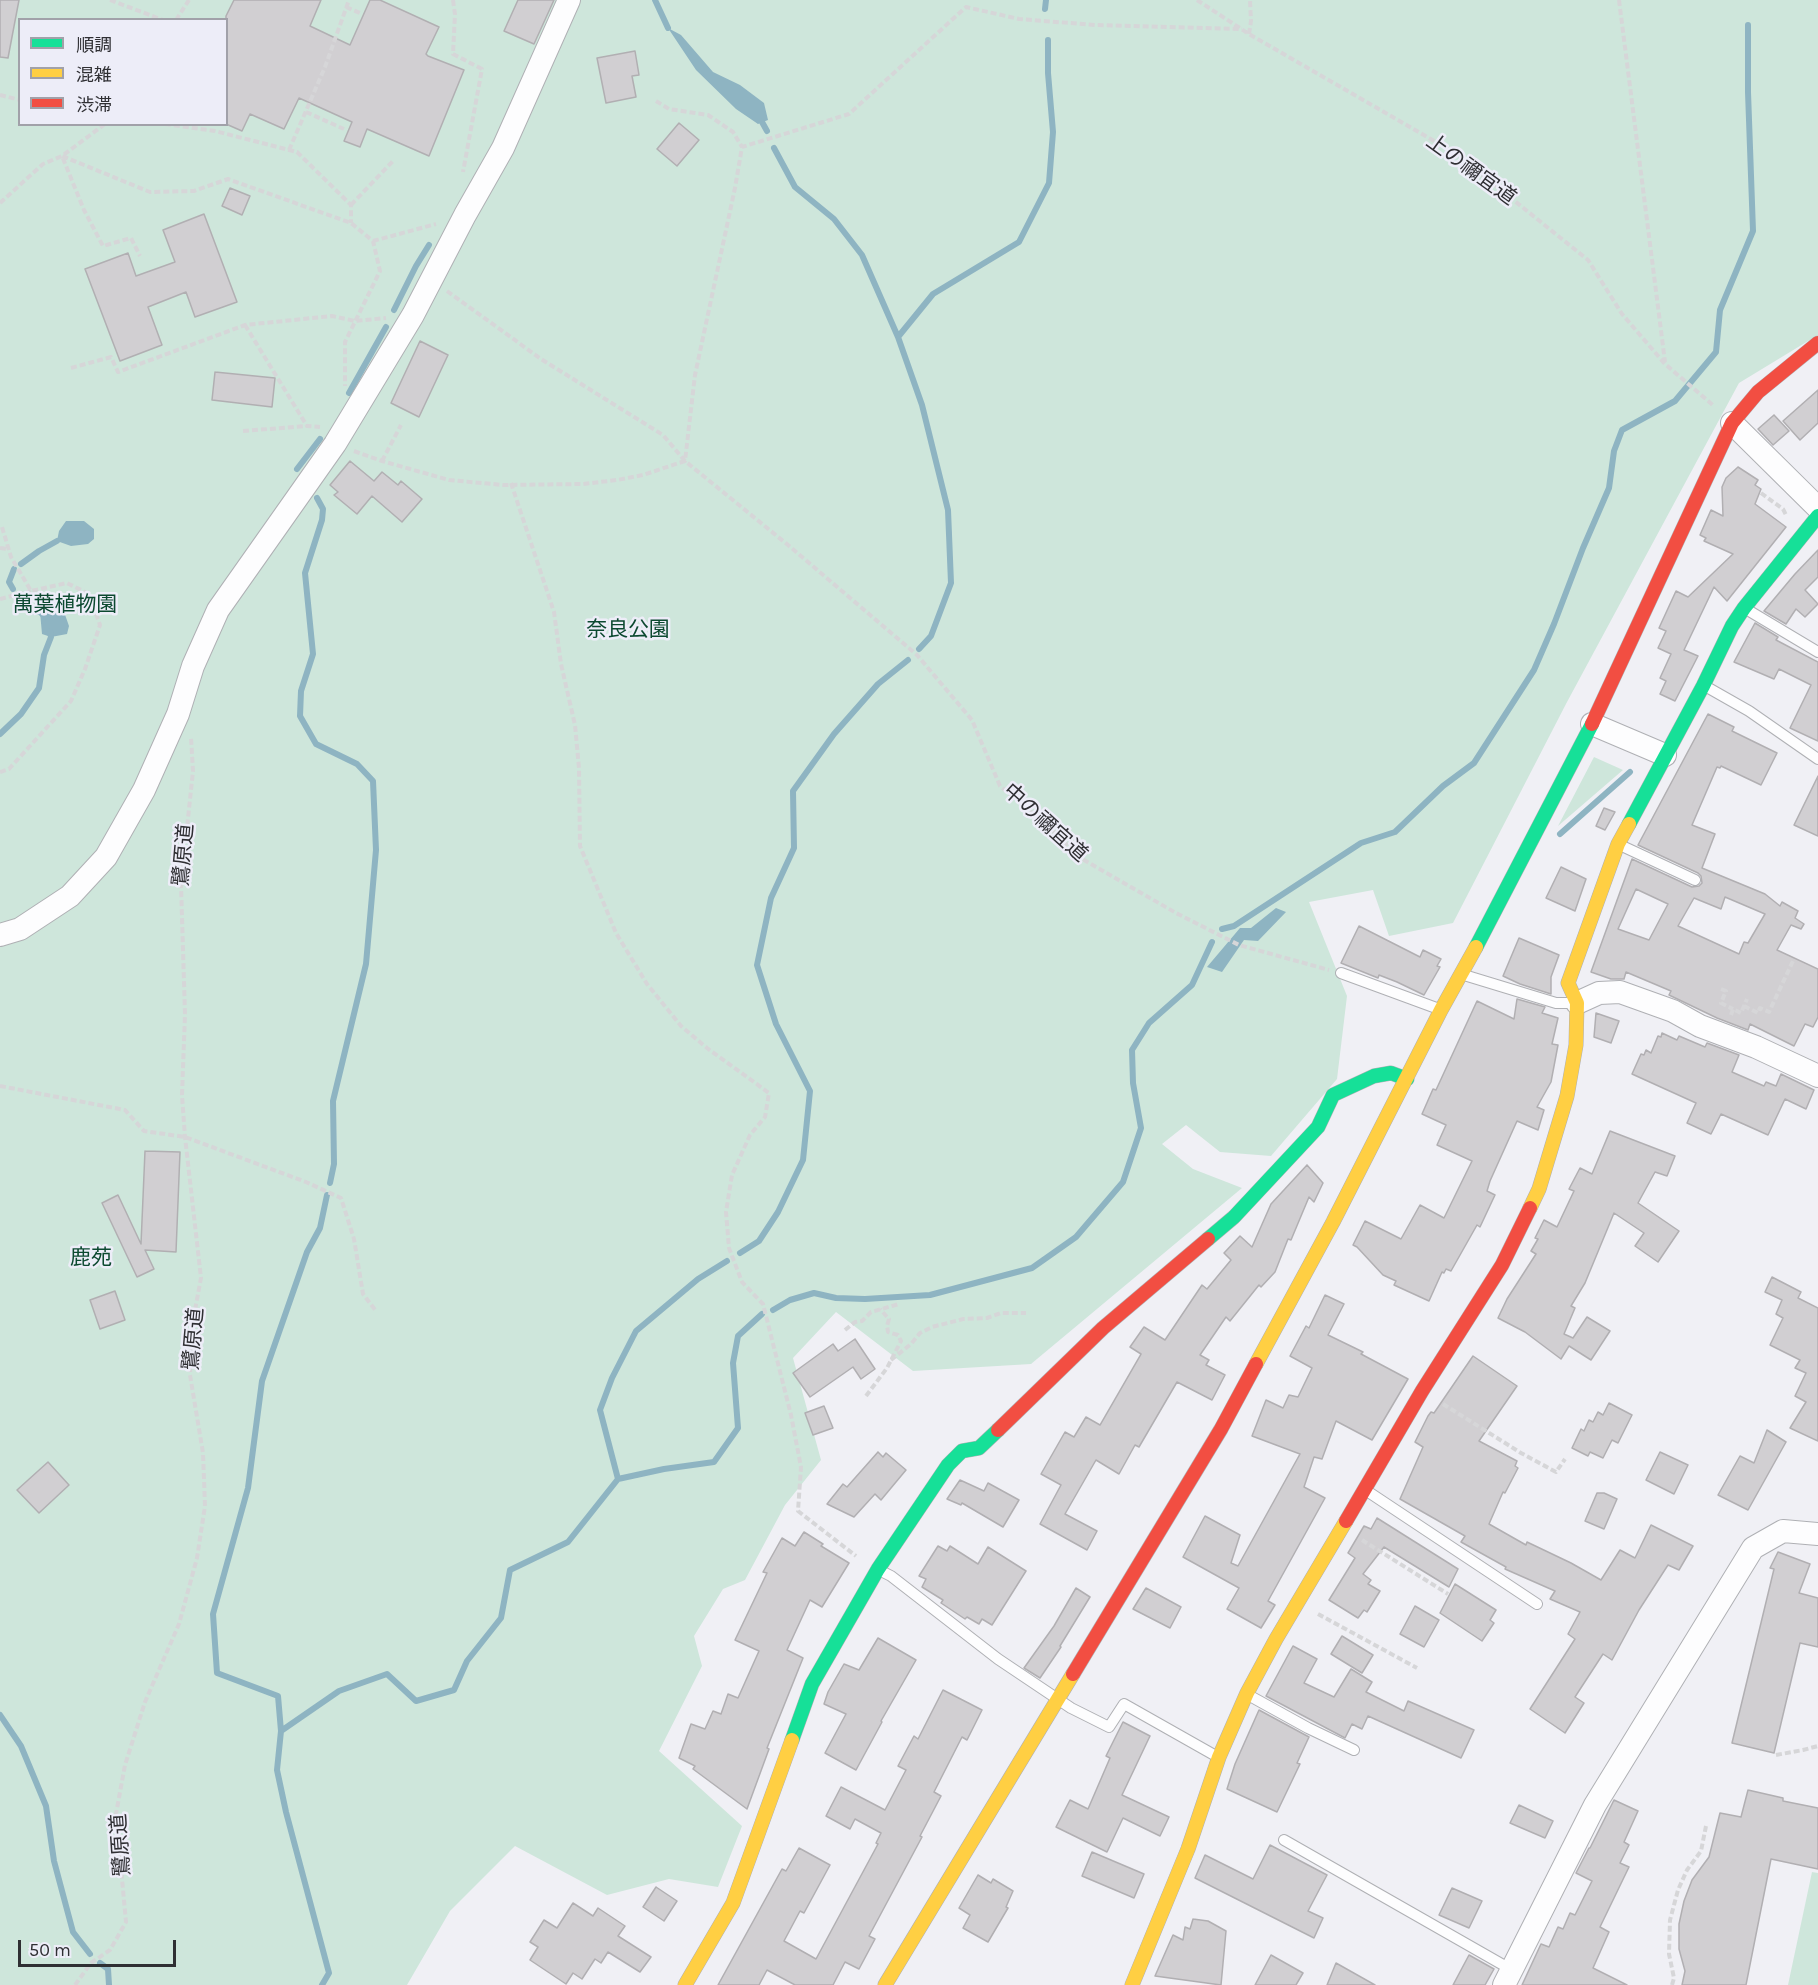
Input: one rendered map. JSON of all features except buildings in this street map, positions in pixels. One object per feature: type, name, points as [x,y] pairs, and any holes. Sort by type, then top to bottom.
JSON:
[{"type":"street","points":[[0,935],[20,928],[70,896],[106,856],[144,790],[178,714],[193,666],[218,610],[340,437],[413,315],[503,148],[569,0]]},
{"type":"street","points":[[885,1985],[1221,1429],[1333,1222],[1441,1010],[1462,974],[1592,723],[1732,423],[1758,392],[1818,343]]},
{"type":"street","points":[[1732,423],[1818,508]]},
{"type":"street","points":[[1132,1985],[1188,1849],[1219,1757],[1247,1694],[1298,1602],[1422,1391],[1502,1265],[1539,1189],[1567,1096],[1576,1045],[1577,1003],[1568,983],[1618,844],[1703,686],[1732,626],[1818,516]]},
{"type":"street","points":[[1592,723],[1665,755]]},
{"type":"street","points":[[1577,1003],[1599,993],[1620,992],[1673,1011],[1700,1026],[1756,1047],[1818,1076]]},
{"type":"street","points":[[685,1985],[733,1903],[812,1684],[878,1569],[948,1465],[962,1451],[979,1448],[1102,1328],[1234,1217],[1318,1127],[1333,1095],[1374,1076],[1391,1073],[1407,1079]]},
{"type":"street","points":[[1508,1978],[1595,1805],[1753,1548],[1783,1531],[1818,1534]]},
{"type":"lane","points":[[1744,608],[1818,652]]},
{"type":"lane","points":[[1703,686],[1749,711],[1818,759]]},
{"type":"lane","points":[[1618,844],[1695,880]]},
{"type":"lane","points":[[1341,973],[1441,1010]]},
{"type":"lane","points":[[1462,974],[1556,1003],[1577,1003]]},
{"type":"lane","points":[[1364,1489],[1537,1604]]},
{"type":"lane","points":[[878,1569],[891,1576],[998,1659],[1058,1700],[1109,1727],[1124,1704],[1219,1757]]},
{"type":"lane","points":[[1247,1694],[1308,1728],[1354,1750]]},
{"type":"lane","points":[[1284,1840],[1508,1978]]},
{"type":"path","points":[[110,0],[158,18]]},
{"type":"path","points":[[177,18],[189,0]]},
{"type":"path","points":[[289,150],[325,68],[349,0]]},
{"type":"path","points":[[453,0],[455,14],[453,54],[482,69],[462,178]]},
{"type":"path","name":"上の禰宜道","points":[[1197,0],[1249,34],[1455,153],[1588,260],[1622,314],[1665,364],[1699,393]]},
{"type":"path","points":[[1249,34],[1250,0]]},
{"type":"path","points":[[1619,0],[1665,364]]},
{"type":"path","points":[[346,7],[360,14]]},
{"type":"path","points":[[742,147],[849,114],[966,7],[1030,20],[1095,25],[1242,29]]},
{"type":"path","points":[[0,95],[18,100]]},
{"type":"path","points":[[243,431],[307,426],[340,437],[382,461],[449,480],[503,485],[511,483],[583,484],[617,480],[643,475],[686,461],[695,375],[742,147],[733,132],[708,115],[669,109],[656,101]]},
{"type":"path","points":[[306,112],[344,129]]},
{"type":"path","points":[[0,203],[43,164],[62,156],[103,126]]},
{"type":"path","points":[[179,126],[215,131],[297,152],[351,205]]},
{"type":"path","points":[[62,156],[150,192],[194,191],[228,179],[351,223],[373,241],[380,271],[345,342],[340,437]]},
{"type":"path","points":[[62,156],[84,210],[103,246],[130,238],[140,256]]},
{"type":"path","points":[[351,223],[351,205],[394,160]]},
{"type":"path","points":[[373,241],[465,215]]},
{"type":"path","name":"中の禰宜道","points":[[432,280],[541,359],[663,435],[686,461],[917,655],[972,720],[1000,786],[1046,824],[1079,857],[1176,913],[1239,945],[1341,973]]},
{"type":"path","points":[[70,368],[111,357],[118,372],[245,325],[332,316],[355,321],[413,315]]},
{"type":"path","points":[[245,325],[307,426]]},
{"type":"path","points":[[382,461],[401,425]]},
{"type":"path","points":[[511,483],[554,612],[561,664],[575,725],[579,768],[580,846],[616,933],[647,984],[681,1026],[769,1093],[765,1116],[750,1135],[732,1175],[726,1212],[729,1248],[742,1282],[763,1304],[791,1415],[801,1467],[798,1512],[866,1563],[878,1569]]},
{"type":"path","points":[[1761,493],[1783,509],[1790,521]]},
{"type":"path","points":[[2,527],[10,557],[31,591]]},
{"type":"path","points":[[0,548],[9,549]]},
{"type":"path","points":[[0,599],[67,583],[89,594],[100,625],[71,701],[9,769],[0,772]]},
{"type":"path","name":"鷺原道","points":[[75,1985],[91,1963],[110,1950],[126,1922],[116,1814],[125,1765],[145,1701],[179,1624],[197,1558],[205,1506],[203,1453],[190,1375],[191,1331],[201,1278],[182,1095],[185,1014],[180,885],[193,771],[192,738],[178,714]]},
{"type":"path","points":[[1744,1006],[1758,1013],[1760,1008],[1769,1012],[1792,961]]},
{"type":"path","points":[[1726,991],[1721,1004],[1741,1013],[1747,999]]},
{"type":"path","points":[[1729,1018],[1733,1009]]},
{"type":"path","points":[[0,1086],[125,1110],[144,1131],[185,1137],[306,1182],[341,1198],[354,1239],[363,1293],[375,1311]]},
{"type":"path","points":[[845,1330],[855,1322],[862,1321],[872,1312],[899,1304]]},
{"type":"path","points":[[866,1396],[901,1341],[898,1335],[888,1332],[889,1319],[880,1309]]},
{"type":"path","points":[[891,1360],[911,1344],[920,1333],[932,1327],[963,1319],[987,1318],[1001,1313],[1026,1313]]},
{"type":"path","points":[[1422,1391],[1521,1453],[1556,1472],[1565,1460]]},
{"type":"path","points":[[1342,1527],[1377,1551],[1448,1593]]},
{"type":"path","points":[[1298,1602],[1417,1668]]},
{"type":"path","points":[[1776,1755],[1818,1746]]},
{"type":"path","points":[[1672,1985],[1674,1978],[1669,1954],[1670,1920],[1678,1890],[1687,1870],[1701,1851],[1706,1826]]},
{"type":"green space","name":"奈良公園","points":[[0,0],[1818,0],[1818,335],[1739,383],[1567,702],[1453,923],[1389,936],[1373,890],[1309,902],[1347,996],[1337,1079],[1271,1156],[1220,1152],[1186,1125],[1162,1144],[1193,1169],[1242,1188],[1031,1364],[913,1371],[836,1312],[793,1358],[821,1460],[785,1505],[745,1580],[723,1589],[694,1636],[702,1666],[659,1751],[742,1826],[718,1887],[669,1879],[607,1895],[515,1846],[450,1911],[407,1985],[0,1985]]},
{"type":"green space","points":[[1594,757],[1623,770],[1558,826]]},
{"type":"green space","points":[[1812,1872],[1818,1873],[1818,1985],[1788,1985]]},
{"type":"water","points":[[668,28],[681,35],[713,72],[740,85],[764,103],[768,120],[758,124],[736,109],[696,70]]},
{"type":"water","points":[[66,521],[84,521],[94,529],[94,539],[88,544],[71,546],[57,541],[59,531]]},
{"type":"water","points":[[45,602],[55,602],[63,609],[69,626],[67,634],[51,637],[42,634],[40,612]]},
{"type":"water","points":[[1276,908],[1286,912],[1258,941],[1244,940],[1222,972],[1207,967],[1240,928],[1251,928]]},
{"type":"waterway","points":[[655,0],[668,28]]},
{"type":"waterway","points":[[1045,9],[1046,0]]},
{"type":"waterway","points":[[1222,929],[1234,926],[1361,843],[1395,832],[1443,786],[1474,763],[1534,670],[1609,488],[1614,451],[1622,430],[1675,401],[1716,352],[1720,310],[1753,231],[1748,25]]},
{"type":"waterway","points":[[919,649],[931,636],[951,583],[948,510],[922,405],[898,337],[933,294],[1019,242],[1049,183],[1053,132],[1048,40]]},
{"type":"waterway","points":[[762,122],[767,131]]},
{"type":"waterway","points":[[774,148],[795,187],[834,219],[862,255],[898,337]]},
{"type":"waterway","points":[[394,310],[429,245]]},
{"type":"waterway","points":[[349,393],[386,327]]},
{"type":"waterway","points":[[297,469],[320,439]]},
{"type":"waterway","points":[[317,498],[323,509],[322,520],[305,573],[313,654],[301,691],[300,716],[316,744],[357,764],[373,781],[376,850],[366,964],[333,1101],[334,1164],[330,1183]]},
{"type":"waterway","points":[[21,564],[57,541]]},
{"type":"waterway","points":[[13,589],[9,582],[14,569]]},
{"type":"waterway","points":[[17,605],[40,612],[45,617]]},
{"type":"waterway","points":[[0,734],[21,714],[39,688],[44,655],[51,637],[50,631]]},
{"type":"waterway","points":[[740,1253],[759,1241],[778,1212],[803,1160],[810,1091],[776,1024],[757,965],[771,898],[794,848],[793,791],[834,734],[878,684],[908,660]]},
{"type":"waterway","points":[[1560,834],[1630,772]]},
{"type":"waterway","points":[[773,1310],[790,1300],[814,1293],[836,1298],[865,1299],[930,1295],[1032,1268],[1076,1237],[1123,1182],[1141,1128],[1133,1083],[1132,1050],[1149,1023],[1192,985],[1212,942]]},
{"type":"waterway","points":[[281,1731],[278,1696],[217,1673],[213,1614],[248,1488],[262,1381],[307,1252],[320,1228],[327,1195]]},
{"type":"waterway","points":[[618,1479],[600,1410],[612,1378],[636,1331],[698,1279],[727,1261]]},
{"type":"waterway","points":[[322,1985],[329,1973],[277,1770],[281,1731],[339,1691],[387,1674],[416,1701],[454,1690],[467,1661],[501,1618],[510,1570],[568,1542],[618,1479],[664,1469],[714,1462],[738,1428],[733,1363],[738,1336],[762,1314]]},
{"type":"waterway","points":[[0,1715],[21,1746],[46,1806],[54,1861],[73,1932],[90,1954]]},
{"type":"waterway","points":[[100,1963],[108,1969],[109,1985]]},
{"type":"traffic: fast","points":[[1629,824],[1703,686],[1732,626],[1818,516]]},
{"type":"traffic: fast","points":[[1476,947],[1592,724]]},
{"type":"traffic: fast","points":[[1208,1239],[1234,1217],[1318,1127],[1333,1095],[1374,1076],[1391,1073],[1407,1079]]},
{"type":"traffic: fast","points":[[792,1740],[812,1684],[878,1569],[948,1465],[962,1451],[979,1448],[998,1430]]},
{"type":"traffic: slow","points":[[1530,1208],[1539,1189],[1567,1096],[1576,1045],[1577,1003],[1568,983],[1618,844],[1629,824]]},
{"type":"traffic: slow","points":[[1256,1364],[1333,1222],[1441,1010],[1476,947]]},
{"type":"traffic: slow","points":[[1132,1985],[1188,1849],[1219,1757],[1247,1693],[1276,1639],[1346,1521]]},
{"type":"traffic: slow","points":[[885,1985],[1073,1674]]},
{"type":"traffic: slow","points":[[685,1985],[733,1903],[792,1740]]},
{"type":"traffic: jam","points":[[1592,724],[1732,423],[1758,392],[1818,343]]},
{"type":"traffic: jam","points":[[1346,1521],[1422,1391],[1502,1265],[1530,1208]]},
{"type":"traffic: jam","points":[[998,1430],[1103,1328],[1208,1239]]},
{"type":"traffic: jam","points":[[1073,1674],[1221,1429],[1256,1364]]},
{"type":"park label","name":"萬葉植物園","points":[[65,605]]},
{"type":"park label","name":"鹿苑","points":[[91,1258]]}]
